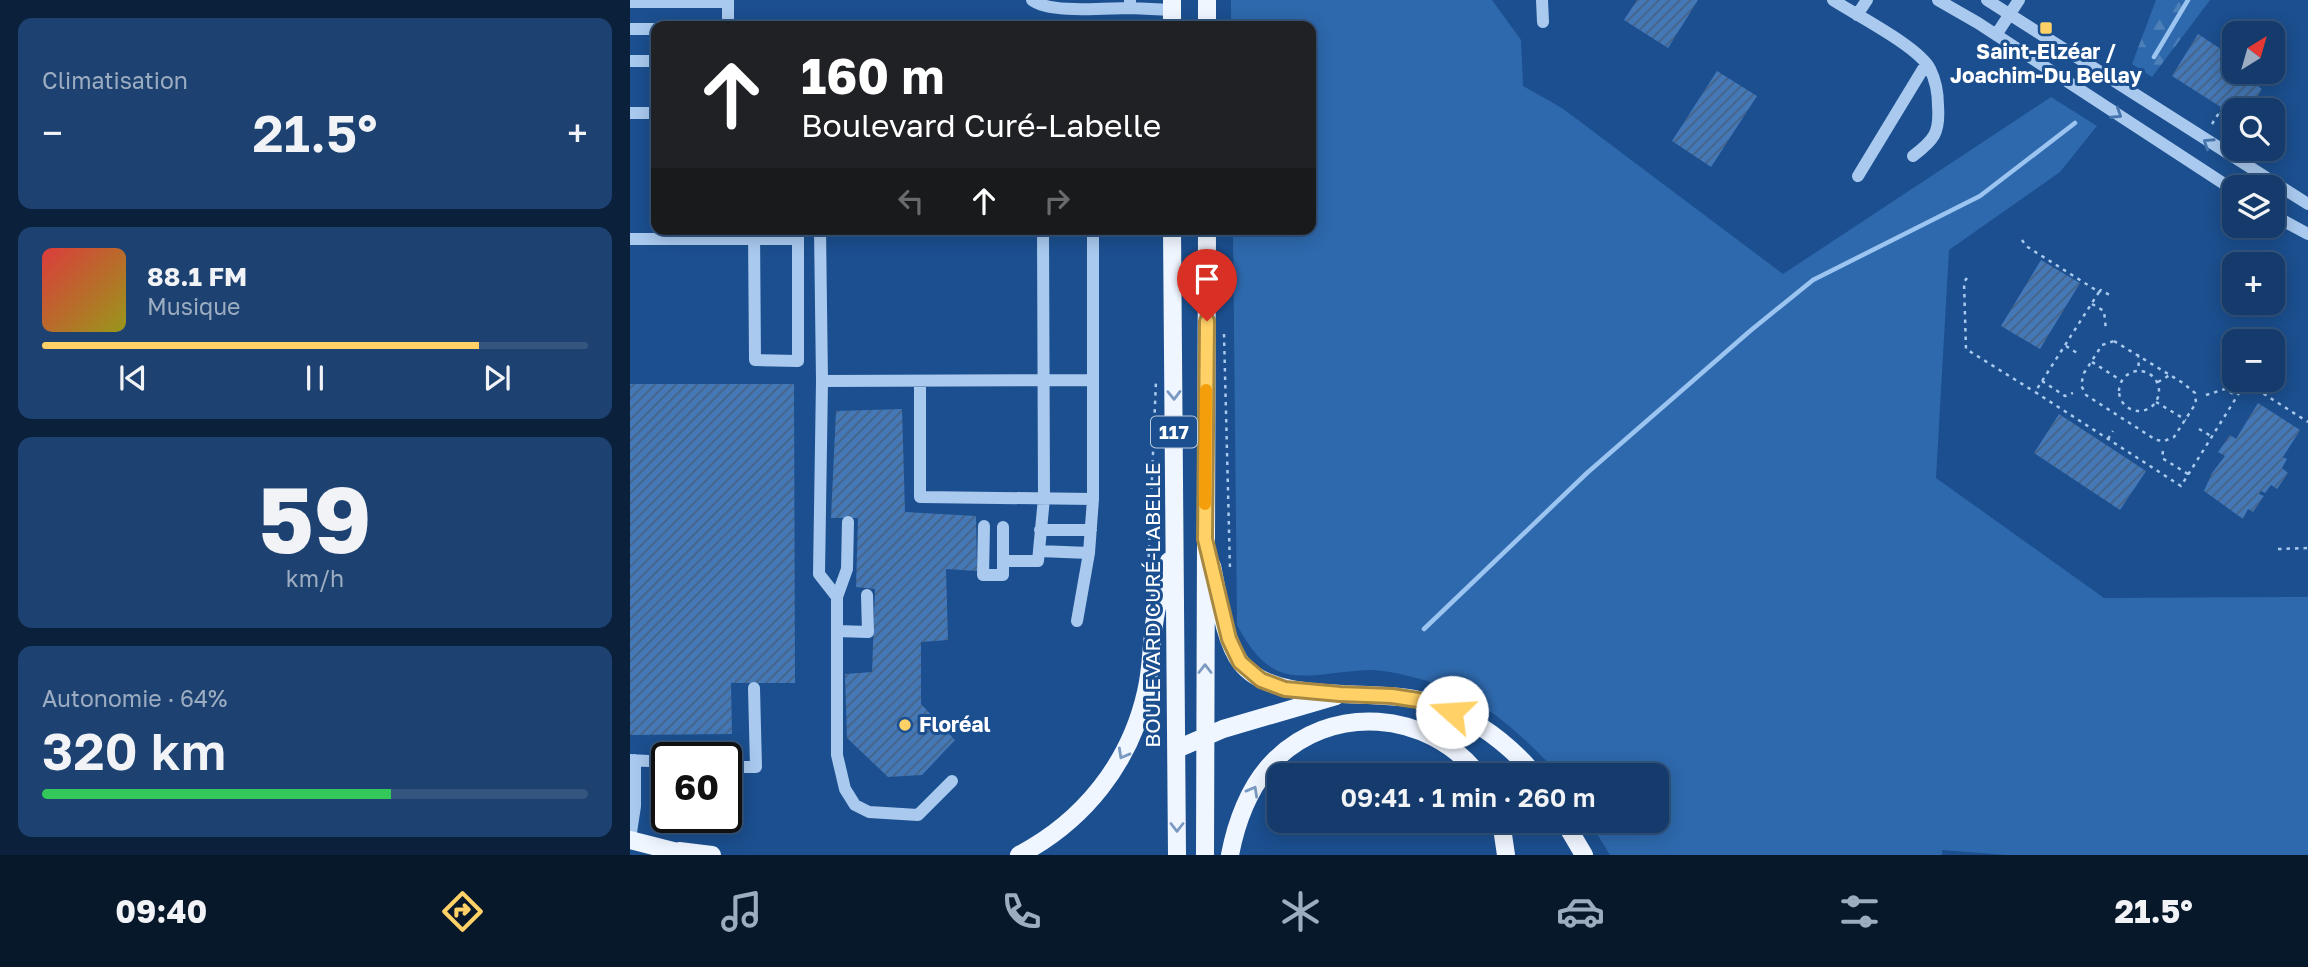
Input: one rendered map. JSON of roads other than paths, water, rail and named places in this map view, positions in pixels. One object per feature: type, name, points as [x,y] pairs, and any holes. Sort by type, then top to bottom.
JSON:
[{"type":"main road","points":[[1207,0],[1207,21]]},
{"type":"main road","name":"BOULEVARD CURÉ-LABELLE","points":[[1172,235],[1177,855]]},
{"type":"main road","name":"117","points":[[1205,855],[1207,235]]},
{"type":"main road","points":[[1019,855],[1055,833],[1080,812],[1108,779],[1129,743],[1147,690],[1155,618],[1175,537]]},
{"type":"main road","points":[[1205,539],[1229,639],[1240,662],[1253,675],[1276,686],[1340,694],[1407,698],[1452,712],[1498,739],[1525,763]]},
{"type":"main road","points":[[1177,749],[1223,729],[1340,694]]},
{"type":"main road","points":[[1272,763],[1304,738],[1332,726],[1376,721],[1416,729],[1453,749],[1467,763]]},
{"type":"main road","points":[[1230,855],[1248,800],[1267,770]]},
{"type":"main road","points":[[1503,833],[1506,855]]},
{"type":"main road","points":[[1571,833],[1584,855]]},
{"type":"main road","points":[[630,840],[688,855]]},
{"type":"main road","points":[[669,850],[712,855]]},
{"type":"street","points":[[1032,0],[1040,5],[1056,7],[1130,4],[1172,12]]},
{"type":"street","points":[[1542,0],[1543,22]]},
{"type":"street","points":[[1833,0],[1918,54],[1926,64],[1937,90],[1939,124],[1929,144],[1913,156]]},
{"type":"street","points":[[1857,15],[1867,0]]},
{"type":"street","points":[[1938,0],[1978,23],[2222,183]]},
{"type":"street","points":[[1996,35],[2019,0]]},
{"type":"street","points":[[630,2],[728,1],[728,21]]},
{"type":"street","points":[[1978,23],[1990,1],[2231,158],[2308,204]]},
{"type":"street","points":[[630,29],[651,29]]},
{"type":"street","points":[[630,61],[651,61]]},
{"type":"street","points":[[1858,176],[1926,64]]},
{"type":"street","points":[[630,113],[651,113]]},
{"type":"street","points":[[2285,222],[2308,234]]},
{"type":"street","points":[[630,239],[729,235]]},
{"type":"street","points":[[754,235],[755,360],[798,360],[798,235]]},
{"type":"street","points":[[820,235],[819,574],[837,597]]},
{"type":"street","points":[[1003,561],[1038,561],[1044,498],[1042,235]]},
{"type":"street","points":[[1077,621],[1089,553],[1093,499],[1093,235]]},
{"type":"street","points":[[821,381],[1093,380]]},
{"type":"street","points":[[920,382],[920,496],[1093,499]]},
{"type":"street","points":[[848,522],[847,569],[837,597],[837,755],[845,789],[850,799],[869,812],[918,815],[952,781]]},
{"type":"street","points":[[984,526],[983,575],[1003,575],[1003,527]]},
{"type":"street","points":[[1040,530],[1091,530]]},
{"type":"street","points":[[1039,551],[1089,553]]},
{"type":"street","points":[[837,631],[868,632],[867,595]]},
{"type":"street","points":[[742,767],[755,767],[754,688]]},
{"type":"street","points":[[630,840],[635,806],[632,760],[651,761]]},
{"type":"waterway","points":[[2154,57],[2188,0]]},
{"type":"waterway","points":[[1424,629],[1587,473],[1750,331],[1813,280],[1980,196],[2075,123]]},
{"type":"place","name":"Saint-Elzéar / Joachim-Du Bellay","points":[[2046,28]]},
{"type":"place","name":"Floréal","points":[[905,725]]}]
